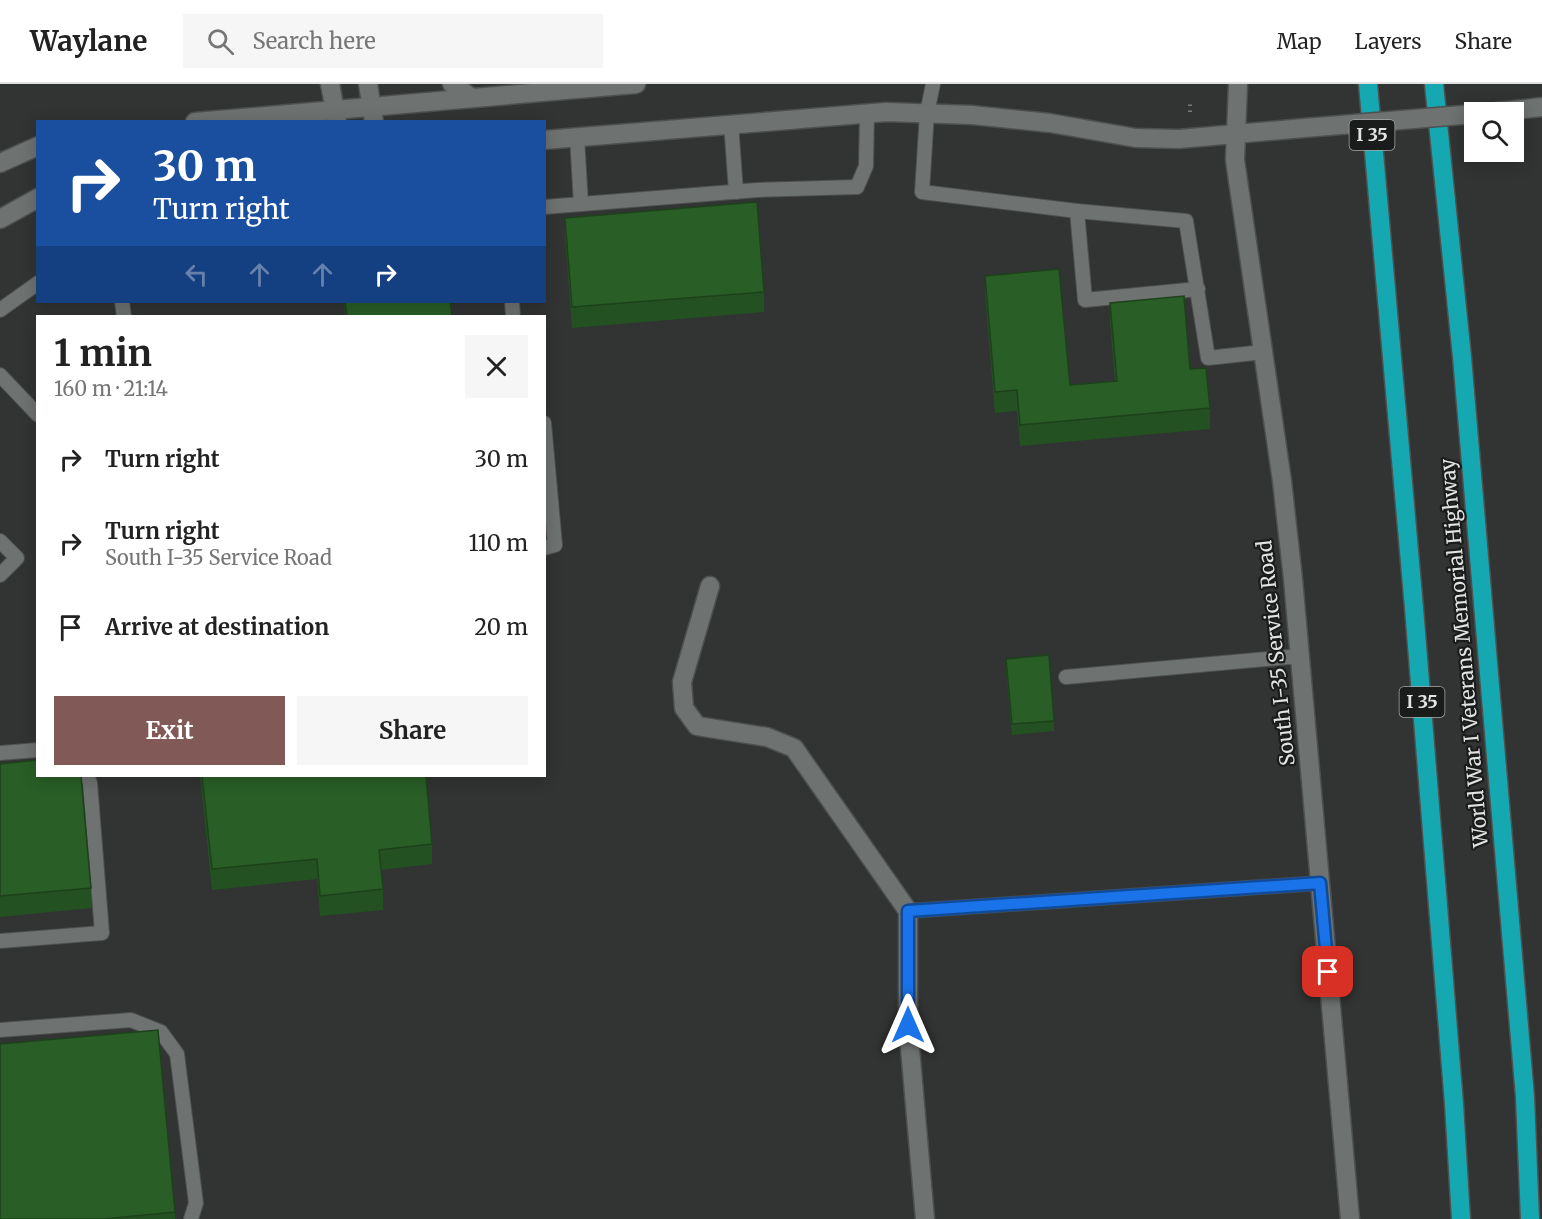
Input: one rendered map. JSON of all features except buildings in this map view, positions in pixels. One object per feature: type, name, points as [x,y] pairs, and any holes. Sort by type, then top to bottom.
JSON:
[{"type":"highway","name":"I 35","points":[[1368,84],[1414,608],[1454,1104],[1461,1219]]},
{"type":"highway","name":"World War I Veterans Memorial Highway","points":[[1434,84],[1462,357],[1525,1097],[1530,1219]]},
{"type":"main road","points":[[330,84],[336,115]]},
{"type":"main road","points":[[368,84],[373,114]]},
{"type":"main road","points":[[452,84],[472,98]]},
{"type":"main road","points":[[235,120],[373,114],[472,98],[636,84]]},
{"type":"main road","name":"South I-35 Service Road","points":[[1238,84],[1235,160],[1282,481],[1300,656],[1350,1219]]},
{"type":"main road","points":[[1524,109],[1542,107]]},
{"type":"main road","points":[[546,140],[867,113],[927,113],[1050,123],[1136,138],[1179,139],[1464,115]]},
{"type":"main road","points":[[0,163],[36,147]]},
{"type":"main road","points":[[0,219],[36,199]]},
{"type":"main road","points":[[710,586],[682,682],[684,708],[697,726],[767,737],[794,748],[908,911],[908,1025],[925,1219]]},
{"type":"lane","points":[[933,84],[927,113],[922,192],[1077,212],[1186,221],[1208,358],[1263,352]]},
{"type":"lane","points":[[546,207],[736,192],[857,187],[866,166],[867,113]]},
{"type":"lane","points":[[731,123],[736,192]]},
{"type":"lane","points":[[577,137],[581,204]]},
{"type":"lane","points":[[1077,212],[1085,300],[1198,289]]},
{"type":"lane","points":[[0,310],[36,284]]},
{"type":"lane","points":[[0,375],[36,413]]},
{"type":"lane","points":[[546,445],[555,545],[546,547]]},
{"type":"lane","points":[[0,541],[17,558],[0,575]]},
{"type":"lane","points":[[1066,677],[1300,656]]},
{"type":"lane","points":[[0,753],[36,750]]},
{"type":"lane","points":[[0,942],[102,933],[90,783],[87,777]]},
{"type":"lane","points":[[908,911],[1320,883]]},
{"type":"lane","points":[[0,1030],[131,1020],[161,1032],[177,1053],[196,1203],[190,1219]]},
{"type":"path","points":[[1190,103],[1190,112]]},
{"type":"route","points":[[908,1025],[908,911],[1320,883],[1328,972]]}]
